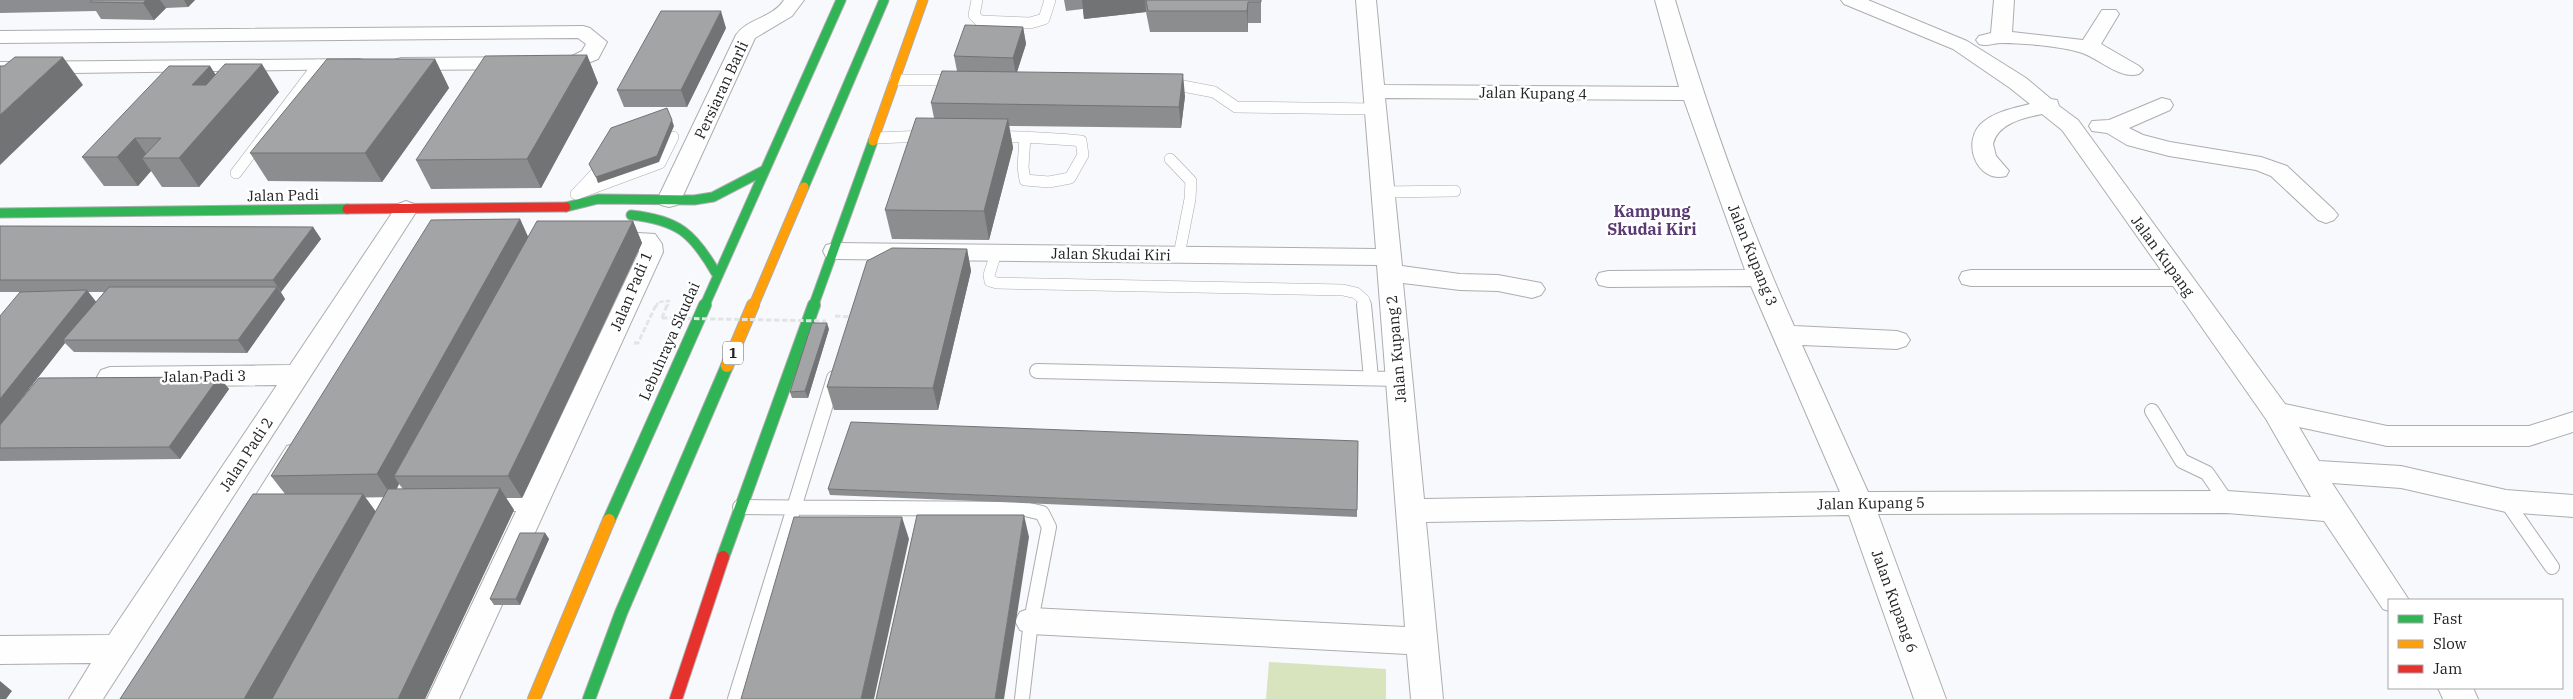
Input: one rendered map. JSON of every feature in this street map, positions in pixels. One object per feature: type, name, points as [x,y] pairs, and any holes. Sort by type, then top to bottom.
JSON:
[{"type":"main road","name":"Lebuhraya Skudai","points":[[534,699],[593,552],[716,273],[841,0]]},
{"type":"main road","points":[[676,699],[740,507],[835,251],[923,0]]},
{"type":"main road","name":"1","points":[[589,699],[621,613],[881,3]]},
{"type":"main road","name":"Jalan Padi","points":[[0,213],[566,208],[598,199],[694,200],[713,196],[763,171]]},
{"type":"main road","name":"Jalan Padi","points":[[566,208],[586,227]]},
{"type":"main road","points":[[618,215],[662,217],[677,223],[692,234],[716,273]]},
{"type":"street","name":"Persiaran Barli","points":[[669,200],[683,136],[746,35],[752,29],[785,12],[794,0]]},
{"type":"street","name":"Jalan Kupang 2","points":[[1366,0],[1427,699]]},
{"type":"street","name":"Jalan Kupang 3","points":[[1665,0],[1692,94],[1760,278],[1859,503]]},
{"type":"street","name":"Jalan Kupang","points":[[1851,0],[1922,27],[1960,45],[2049,106],[2070,125],[2276,412],[2333,510],[2393,599]]},
{"type":"street","points":[[2002,37],[2004,0]]},
{"type":"street","points":[[2088,48],[2109,14]]},
{"type":"street","points":[[0,37],[583,32],[597,42],[591,55],[573,63],[0,68]]},
{"type":"street","points":[[1960,45],[2002,37],[2088,48],[2132,70]]},
{"type":"street","name":"Jalan Kupang 4","points":[[1374,100],[1692,94]]},
{"type":"street","points":[[1998,171],[1985,156],[1983,140],[1990,126],[2006,117],[2049,106]]},
{"type":"street","points":[[2070,125],[2112,127],[2162,106]]},
{"type":"street","points":[[2112,127],[2135,140],[2169,150],[2261,164],[2279,171],[2326,215]]},
{"type":"street","name":"Jalan Padi 2","points":[[85,699],[406,209]]},
{"type":"street","name":"Jalan Padi 1","points":[[443,699],[651,252],[650,244],[639,239],[586,227]]},
{"type":"street","name":"Jalan Skudai Kiri","points":[[835,251],[871,256],[996,253],[1179,254],[1389,265],[1460,282],[1498,283],[1532,289]]},
{"type":"street","points":[[1608,279],[1760,278]]},
{"type":"street","points":[[1970,278],[2179,278]]},
{"type":"street","points":[[1786,335],[1897,340]]},
{"type":"street","name":"Jalan Padi 3","points":[[110,377],[297,375]]},
{"type":"street","points":[[2276,412],[2387,436],[2529,436],[2572,422]]},
{"type":"street","points":[[237,549],[272,507],[310,433]]},
{"type":"street","points":[[2310,471],[2400,477],[2506,501],[2573,506]]},
{"type":"street","name":"Jalan Kupang 5","points":[[1410,511],[1859,503],[2227,502],[2333,510]]},
{"type":"street","name":"Jalan Kupang 6","points":[[1859,503],[1930,699]]},
{"type":"street","points":[[1031,621],[1421,640]]},
{"type":"street","points":[[0,650],[118,649]]},
{"type":"lane","points":[[977,0],[974,15],[980,21],[1030,23],[1044,19],[1050,0]]},
{"type":"lane","points":[[236,173],[318,65]]},
{"type":"lane","points":[[895,80],[963,80]]},
{"type":"lane","points":[[1159,82],[1214,92],[1236,107],[1374,100]]},
{"type":"lane","points":[[987,135],[1025,137],[1081,141],[1082,155],[1070,178],[1049,182],[1025,180],[1022,167],[1025,137]]},
{"type":"lane","points":[[576,194],[660,164],[683,136]]},
{"type":"lane","points":[[875,138],[940,136]]},
{"type":"lane","points":[[1170,159],[1191,181],[1190,199],[1179,254]]},
{"type":"lane","points":[[566,208],[594,175]]},
{"type":"lane","points":[[1382,192],[1455,191]]},
{"type":"lane","points":[[996,253],[989,275],[990,281],[998,283],[1343,290],[1356,293],[1364,300],[1371,378]]},
{"type":"lane","points":[[735,699],[795,509],[838,363]]},
{"type":"lane","points":[[1037,371],[1399,379]]},
{"type":"lane","points":[[2152,411],[2182,461],[2207,473],[2227,502]]},
{"type":"lane","points":[[385,521],[396,500]]},
{"type":"lane","points":[[338,506],[396,500],[414,504]]},
{"type":"lane","points":[[2506,501],[2552,568]]},
{"type":"lane","points":[[483,504],[533,504]]},
{"type":"lane","points":[[740,507],[795,509],[1025,509],[1042,513],[1049,527],[1031,621],[1022,699]]},
{"type":"path","points":[[638,343],[658,302],[669,301],[662,318],[826,321]]},
{"type":"path","points":[[834,316],[852,317]]},
{"type":"green space","points":[[1269,662],[1386,669],[1386,699],[1266,699]]},
{"type":"building","points":[[92,0],[146,0],[143,3],[90,2]]},
{"type":"building","points":[[1146,0],[1261,0],[1261,2],[1248,2],[1247,11],[1148,11]]},
{"type":"building","points":[[661,11],[721,11],[681,90],[617,90]]},
{"type":"building","points":[[965,25],[1023,27],[1013,58],[954,56]]},
{"type":"building","points":[[587,55],[527,159],[416,160],[485,56]]},
{"type":"building","points":[[15,57],[63,57],[0,115],[0,66],[4,66]]},
{"type":"building","points":[[327,59],[435,59],[365,153],[250,153]]},
{"type":"building","points":[[225,64],[262,64],[179,158],[142,158],[161,138],[135,138],[117,157],[82,157],[169,66],[210,66],[192,85],[206,85]]},
{"type":"building","points":[[942,71],[1183,74],[1179,107],[931,103]]},
{"type":"building","points":[[667,108],[672,120],[657,156],[596,177],[589,164],[611,128]]},
{"type":"building","points":[[916,118],[1008,119],[984,211],[885,210]]},
{"type":"building","points":[[520,219],[377,474],[271,476],[431,220]]},
{"type":"building","points":[[537,221],[633,221],[508,476],[394,476]]},
{"type":"building","points":[[0,226],[313,227],[273,280],[0,280]]},
{"type":"building","points":[[892,248],[967,249],[933,388],[827,387],[867,261]]},
{"type":"building","points":[[109,287],[277,287],[238,340],[63,340]]},
{"type":"building","points":[[87,290],[0,399],[0,316],[20,292]]},
{"type":"building","points":[[812,323],[827,323],[805,391],[790,392]]},
{"type":"building","points":[[219,377],[169,447],[0,448],[0,425],[39,378]]},
{"type":"building","points":[[851,422],[1358,441],[1357,510],[828,489]]},
{"type":"building","points":[[500,488],[398,699],[272,699],[388,489]]},
{"type":"building","points":[[253,494],[363,494],[244,699],[120,699]]},
{"type":"building","points":[[917,515],[1024,515],[995,699],[876,699]]},
{"type":"building","points":[[794,517],[902,517],[861,699],[741,699]]},
{"type":"building","points":[[520,533],[545,533],[516,599],[490,599]]},
{"type":"traffic: fast","points":[[609,520],[841,0]]},
{"type":"traffic: fast","points":[[804,187],[884,0]]},
{"type":"traffic: fast","points":[[723,557],[873,141]]},
{"type":"traffic: fast","points":[[566,207],[598,199],[694,200],[713,197],[763,171]]},
{"type":"traffic: fast","points":[[0,213],[347,209]]},
{"type":"traffic: fast","points":[[631,215],[662,220],[683,230],[700,247],[716,273]]},
{"type":"traffic: fast","points":[[589,699],[621,613],[727,366]]},
{"type":"traffic: slow","points":[[873,141],[923,0]]},
{"type":"traffic: slow","points":[[727,366],[804,187]]},
{"type":"traffic: slow","points":[[534,699],[609,520]]},
{"type":"traffic: jam","points":[[347,209],[566,207]]},
{"type":"traffic: jam","points":[[676,699],[723,557]]},
{"type":"district","name":"Kampung Skudai Kiri","points":[[1652,220]]}]
